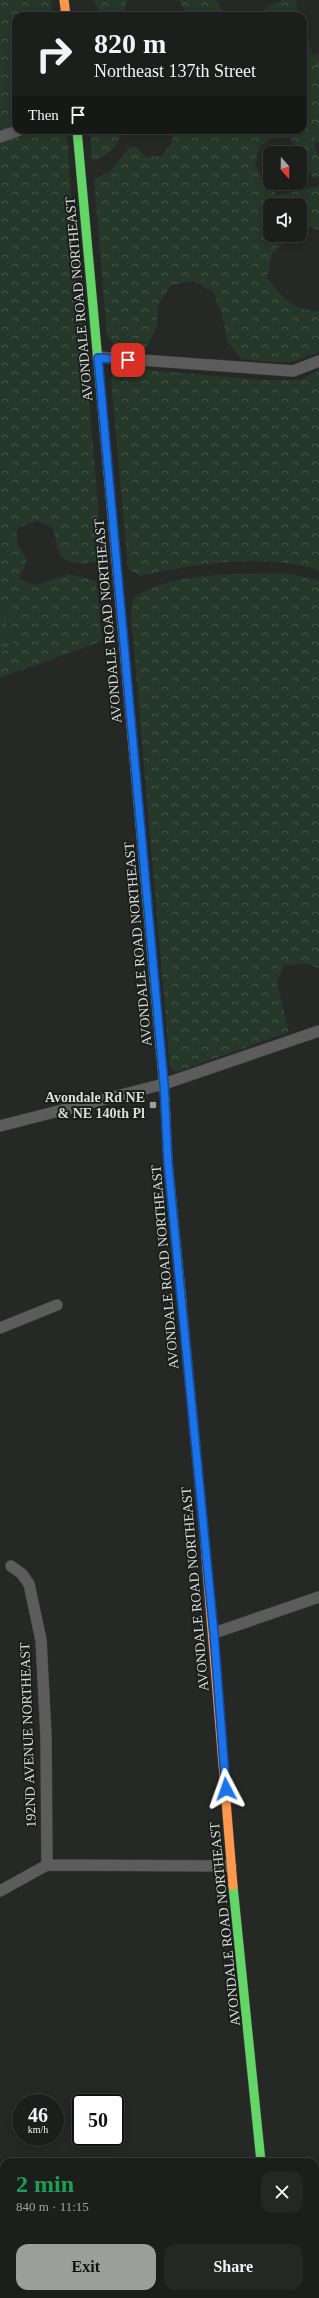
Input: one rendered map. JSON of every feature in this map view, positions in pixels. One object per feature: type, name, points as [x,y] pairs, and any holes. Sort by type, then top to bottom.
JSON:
[{"type":"main road","points":[[64,0],[66,12]]},
{"type":"main road","name":"AVONDALE ROAD NORTHEAST","points":[[77,134],[164,1084],[169,1171],[214,1634],[232,1866],[261,2158]]},
{"type":"street","points":[[0,137],[12,133]]},
{"type":"street","points":[[98,358],[293,372],[319,361]]},
{"type":"street","points":[[0,1126],[164,1084],[319,1031]]},
{"type":"street","points":[[0,1328],[57,1305]]},
{"type":"street","name":"192ND AVENUE NORTHEAST","points":[[11,1566],[22,1574],[29,1584],[40,1640],[46,1736],[47,1865]]},
{"type":"street","points":[[214,1634],[319,1597]]},
{"type":"street","points":[[0,1891],[47,1865],[232,1866]]},
{"type":"green space","points":[[0,0],[51,0],[52,12],[12,12],[12,128],[0,132]]},
{"type":"green space","points":[[94,0],[127,0],[124,12],[100,12]]},
{"type":"green space","points":[[179,0],[216,0],[224,12],[184,12]]},
{"type":"green space","points":[[283,0],[295,0],[299,12],[263,12],[267,7]]},
{"type":"green space","points":[[307,38],[319,74],[319,124],[315,132],[314,144],[319,159],[319,176],[314,178],[307,169],[307,146],[295,146],[290,138],[273,138],[260,146],[255,163],[263,179],[263,190],[272,190],[278,195],[307,190],[307,189],[319,186],[319,230],[307,226],[307,198],[263,198],[263,242],[285,242],[272,254],[267,278],[283,297],[295,306],[302,309],[319,311],[319,352],[292,362],[270,362],[241,359],[228,342],[222,315],[214,293],[194,281],[171,285],[158,305],[157,327],[146,348],[115,345],[107,336],[94,179],[110,171],[129,148],[136,146],[145,157],[161,156],[172,143],[173,134],[307,134]]},
{"type":"green space","points":[[319,53],[319,74],[313,55]]},
{"type":"green space","points":[[319,124],[319,142],[314,144],[315,132]]},
{"type":"green space","points":[[30,134],[67,134],[74,236],[98,501],[101,554],[98,561],[94,562],[78,563],[68,561],[59,553],[52,527],[38,521],[17,528],[17,543],[27,560],[19,580],[36,585],[69,574],[96,581],[102,641],[0,678],[0,653],[14,644],[5,627],[13,609],[0,612],[0,143]]},
{"type":"green space","points":[[90,134],[122,134],[119,141],[112,150],[103,157],[92,161]]},
{"type":"green space","points":[[125,368],[263,380],[300,380],[319,371],[319,570],[275,562],[252,561],[184,567],[140,576],[128,569],[111,379],[113,370]]},
{"type":"green space","points":[[284,573],[319,580],[319,968],[307,964],[284,965],[277,983],[289,1032],[177,1072],[170,1068],[131,614],[133,599],[148,590],[165,583],[185,579],[227,574]]},
{"type":"green space","points":[[13,609],[15,644],[0,653],[0,612]]},
{"type":"traffic: fast","points":[[77,134],[109,483]]},
{"type":"traffic: fast","points":[[134,758],[165,1100]]},
{"type":"traffic: fast","points":[[233,1886],[261,2158]]},
{"type":"traffic: slow","points":[[64,0],[66,12]]},
{"type":"traffic: slow","points":[[109,483],[134,758]]},
{"type":"traffic: slow","points":[[165,1100],[168,1163],[182,1303]]},
{"type":"traffic: slow","points":[[205,1545],[233,1886]]},
{"type":"traffic: jam","points":[[182,1303],[205,1545]]},
{"type":"place","name":"Avondale Rd NE & NE 140th Pl","points":[[153,1105]]},
{"type":"route","points":[[128,360],[98,358],[164,1084],[168,1163],[214,1634],[226,1789]]}]
